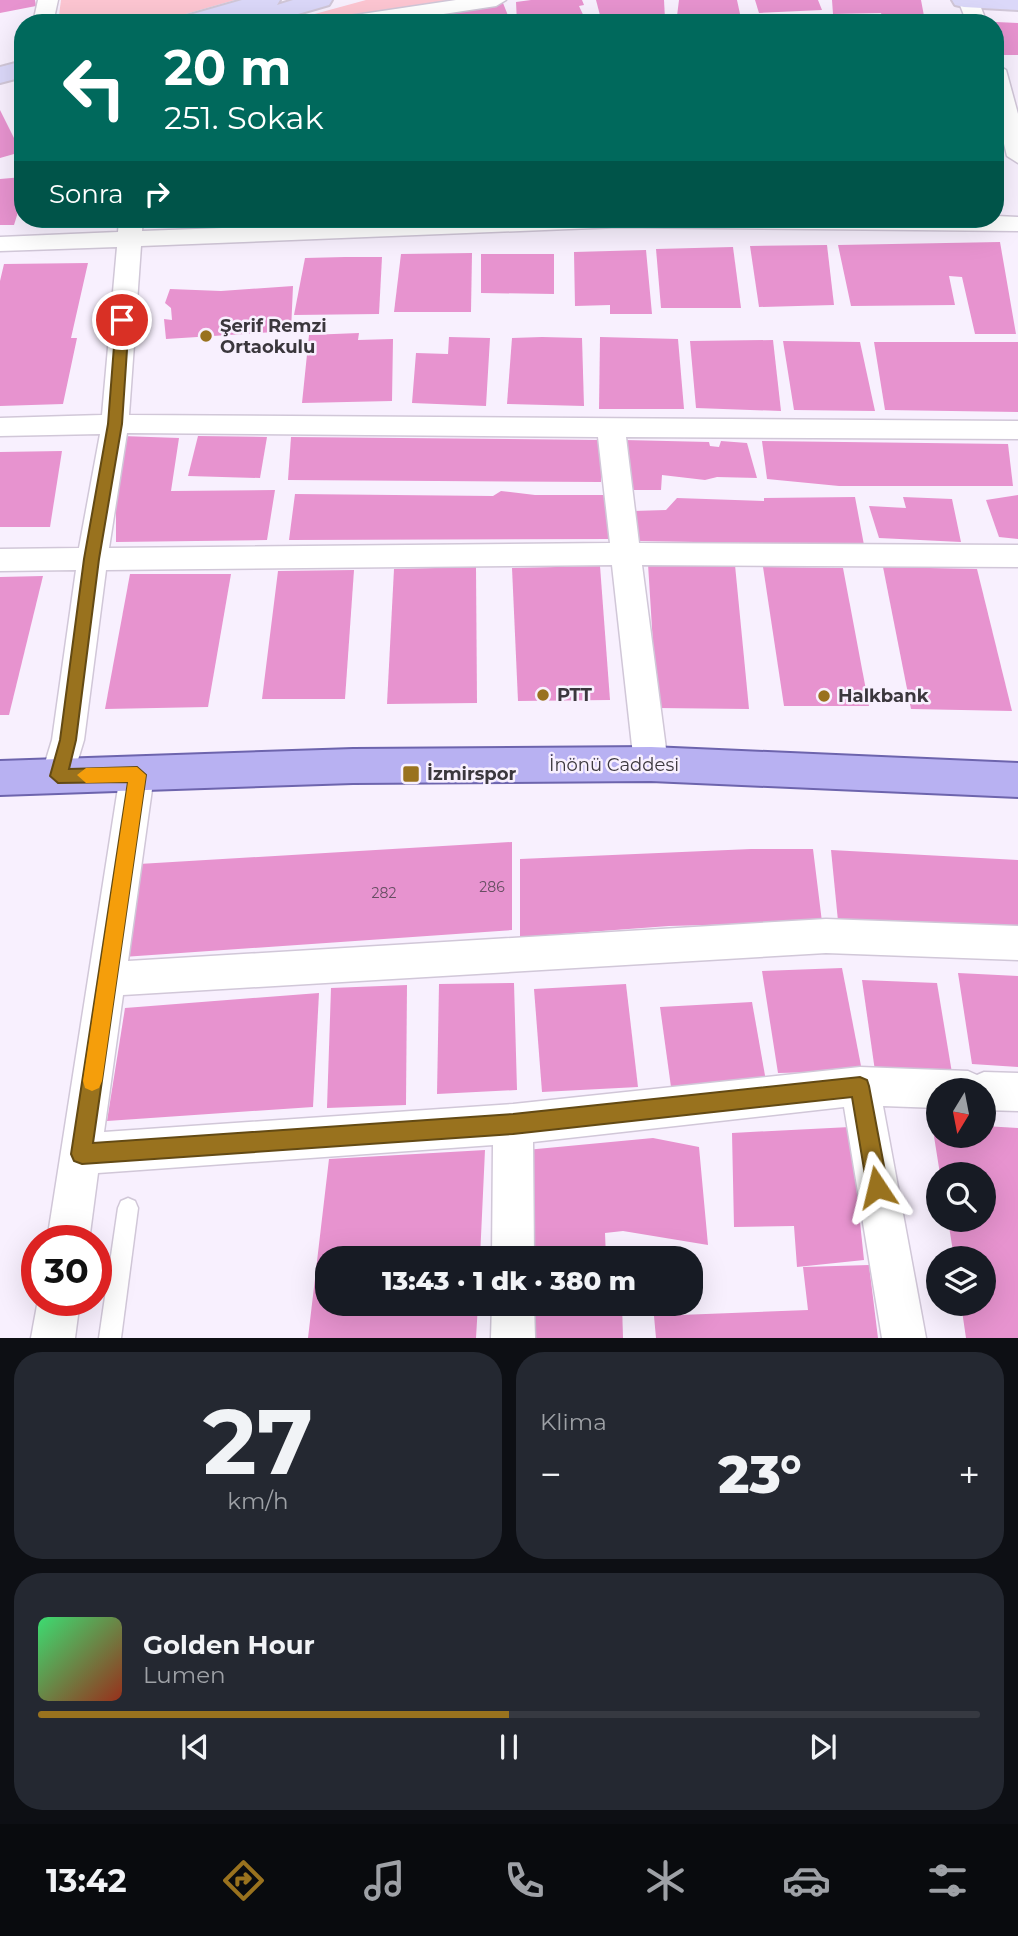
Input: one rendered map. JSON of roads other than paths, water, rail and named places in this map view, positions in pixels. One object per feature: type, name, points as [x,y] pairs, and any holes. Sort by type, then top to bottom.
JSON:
[{"type":"main road","points":[[219,14],[268,0]]},
{"type":"main road","points":[[273,14],[320,0]]},
{"type":"main road","points":[[967,0],[1018,3]]},
{"type":"main road","name":"İnönü Caddesi","points":[[0,778],[354,766],[651,764],[1018,780]]},
{"type":"street","points":[[402,14],[496,0]]},
{"type":"street","points":[[1004,82],[1018,156]]},
{"type":"street","points":[[0,244],[130,230],[225,228]]},
{"type":"street","points":[[58,776],[68,740],[92,559],[115,424],[130,230]]},
{"type":"street","points":[[0,427],[115,424],[1018,430]]},
{"type":"street","points":[[611,428],[651,764]]},
{"type":"street","points":[[0,560],[626,554],[1018,556]]},
{"type":"street","points":[[71,1225],[137,775]]},
{"type":"street","points":[[108,979],[826,936],[1018,943]]},
{"type":"street","points":[[82,1154],[513,1124],[860,1086],[926,1088]]},
{"type":"street","points":[[860,1086],[904,1338]]},
{"type":"street","points":[[996,1091],[1018,1092]]},
{"type":"street","points":[[513,1124],[513,1246]]},
{"type":"street","points":[[54,1338],[57,1316]]},
{"type":"street","points":[[513,1316],[513,1338]]},
{"type":"lane","points":[[110,1338],[128,1208]]},
{"type":"place","name":"Şerif Remzi Ortaokulu","points":[[206,336]]},
{"type":"place","name":"PTT","points":[[543,695]]},
{"type":"place","name":"Halkbank","points":[[824,696]]},
{"type":"place","name":"İzmirspor","points":[[411,774]]}]
